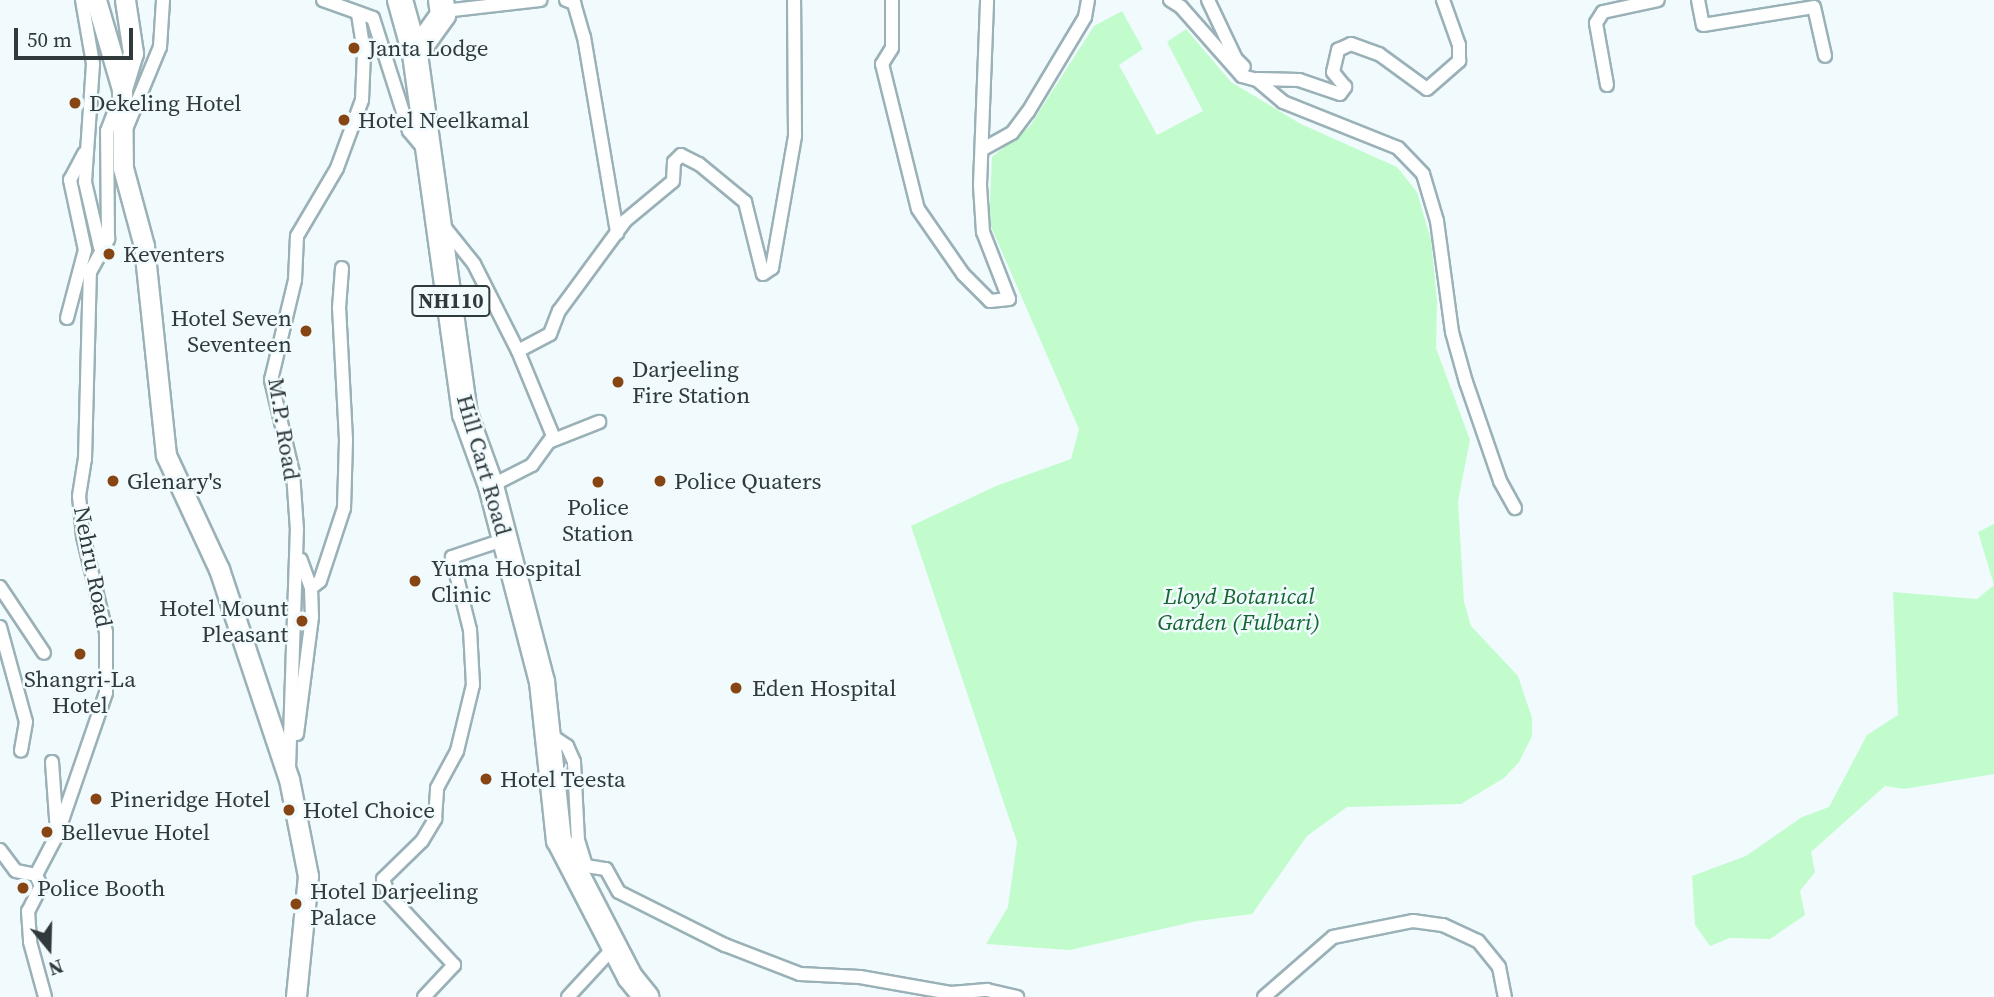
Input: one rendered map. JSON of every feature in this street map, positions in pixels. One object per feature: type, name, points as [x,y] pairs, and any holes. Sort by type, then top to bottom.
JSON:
[{"type":"highway","name":"Hill Cart Road","points":[[400,0],[415,56],[442,224],[466,414],[491,486],[542,682],[549,734],[552,806],[559,840],[615,946],[646,997]]},
{"type":"highway","points":[[415,56],[447,6]]},
{"type":"main road","points":[[96,0],[122,89]]},
{"type":"main road","points":[[125,0],[133,53],[122,89],[123,168],[144,246],[166,455],[219,569],[289,779],[308,876],[296,997]]},
{"type":"street","points":[[82,0],[93,64],[92,125],[85,154],[85,182],[100,247]]},
{"type":"street","points":[[121,144],[160,47],[163,0]]},
{"type":"street","points":[[323,0],[373,18],[409,131],[414,142],[430,153]]},
{"type":"street","points":[[447,6],[540,0]]},
{"type":"street","points":[[566,0],[574,3],[584,37],[617,233]]},
{"type":"street","points":[[518,351],[550,334],[559,311],[617,233],[673,181],[674,162],[681,155],[699,163],[745,202],[763,274],[772,268],[795,136],[794,0]]},
{"type":"street","points":[[892,0],[892,48],[882,64],[918,209],[963,274],[990,301],[1009,299],[984,232],[987,0]]},
{"type":"street","points":[[983,149],[1012,133],[1028,113],[1085,17],[1088,0]]},
{"type":"street","points":[[1170,0],[1181,7],[1242,76],[1257,80],[1299,80],[1340,94],[1345,88],[1333,72],[1338,50],[1351,44],[1379,54],[1427,89],[1459,61],[1459,45],[1443,0]]},
{"type":"street","points":[[1208,0],[1236,59],[1283,102],[1398,148],[1423,174],[1437,221],[1452,332],[1465,382],[1500,481],[1515,508]]},
{"type":"street","points":[[1607,85],[1596,23],[1603,12],[1658,0]]},
{"type":"street","points":[[1698,0],[1703,25],[1814,7],[1825,56]]},
{"type":"street","name":"M.P. Road","points":[[289,779],[297,547],[293,474],[271,380],[295,280],[297,236],[337,168],[362,100],[364,52],[358,13]]},
{"type":"street","name":"Nehru Road","points":[[36,874],[57,835],[106,693],[106,632],[83,536],[79,496],[85,459],[90,272],[100,247],[108,239],[107,131],[122,89]]},
{"type":"street","points":[[67,318],[85,250],[70,180],[85,154]]},
{"type":"street","points":[[442,224],[465,248],[518,351],[553,436],[532,465],[491,486]]},
{"type":"street","points":[[311,587],[320,581],[344,508],[346,440],[339,308],[342,268]]},
{"type":"street","points":[[551,441],[599,422]]},
{"type":"street","points":[[425,997],[454,965],[389,895],[383,879],[422,841],[435,819],[437,788],[457,751],[473,685],[470,630],[452,557],[506,540]]},
{"type":"street","points":[[289,779],[308,672],[311,587],[297,547]]},
{"type":"street","points":[[0,587],[44,653]]},
{"type":"street","points":[[0,627],[26,722],[21,751]]},
{"type":"street","points":[[549,734],[567,746],[573,762],[578,840],[586,866],[606,869],[619,891],[725,946],[800,974],[860,976],[951,993],[987,990],[1017,997]]},
{"type":"street","points":[[52,762],[57,835]]},
{"type":"street","points":[[0,850],[16,871],[36,874],[41,886],[28,911],[30,942],[45,997]]},
{"type":"street","points":[[1264,997],[1333,937],[1413,921],[1443,925],[1478,941],[1499,967],[1505,997]]},
{"type":"street","points":[[568,997],[615,946]]},
{"type":"green space","name":"Lloyd Botanical Garden (Fulbari)","points":[[1122,11],[1143,49],[1119,65],[1157,135],[1203,111],[1167,42],[1186,29],[1231,82],[1301,124],[1397,167],[1417,192],[1431,240],[1437,301],[1436,348],[1470,440],[1458,501],[1464,602],[1471,626],[1518,676],[1532,718],[1532,736],[1519,762],[1504,778],[1461,804],[1347,807],[1307,836],[1252,914],[1197,921],[1070,950],[986,944],[1008,907],[1017,842],[911,526],[996,486],[1071,459],[1079,429],[989,222],[992,157],[1030,126],[1094,26]]},
{"type":"green space","points":[[1994,524],[1994,585],[1978,532]]},
{"type":"green space","points":[[1994,585],[1994,774],[1904,789],[1885,786],[1811,852],[1815,872],[1800,891],[1805,915],[1770,939],[1730,938],[1710,946],[1695,925],[1692,876],[1746,856],[1802,817],[1829,807],[1867,735],[1898,715],[1893,592],[1977,599]]},
{"type":"place","name":"Janta Lodge","points":[[354,48]]},
{"type":"place","name":"Dekeling Hotel","points":[[75,103]]},
{"type":"place","name":"Hotel Neelkamal","points":[[344,120]]},
{"type":"place","name":"Keventers","points":[[109,254]]},
{"type":"place","name":"Hotel Seven Seventeen","points":[[306,331]]},
{"type":"place","name":"Darjeeling Fire Station","points":[[618,382]]},
{"type":"place","name":"Glenary's","points":[[113,481]]},
{"type":"place","name":"Police Quaters","points":[[660,481]]},
{"type":"place","name":"Police Station","points":[[598,482]]},
{"type":"place","name":"Yuma Hospital Clinic","points":[[415,581]]},
{"type":"place","name":"Hotel Mount Pleasant","points":[[302,621]]},
{"type":"place","name":"Shangri-La Hotel","points":[[80,654]]},
{"type":"place","name":"Eden Hospital","points":[[736,688]]},
{"type":"place","name":"Hotel Teesta","points":[[486,779]]},
{"type":"place","name":"Pineridge Hotel","points":[[96,799]]},
{"type":"place","name":"Hotel Choice","points":[[289,810]]},
{"type":"place","name":"Bellevue Hotel","points":[[47,832]]},
{"type":"place","name":"Police Booth","points":[[23,888]]},
{"type":"place","name":"Hotel Darjeeling Palace","points":[[296,904]]}]
